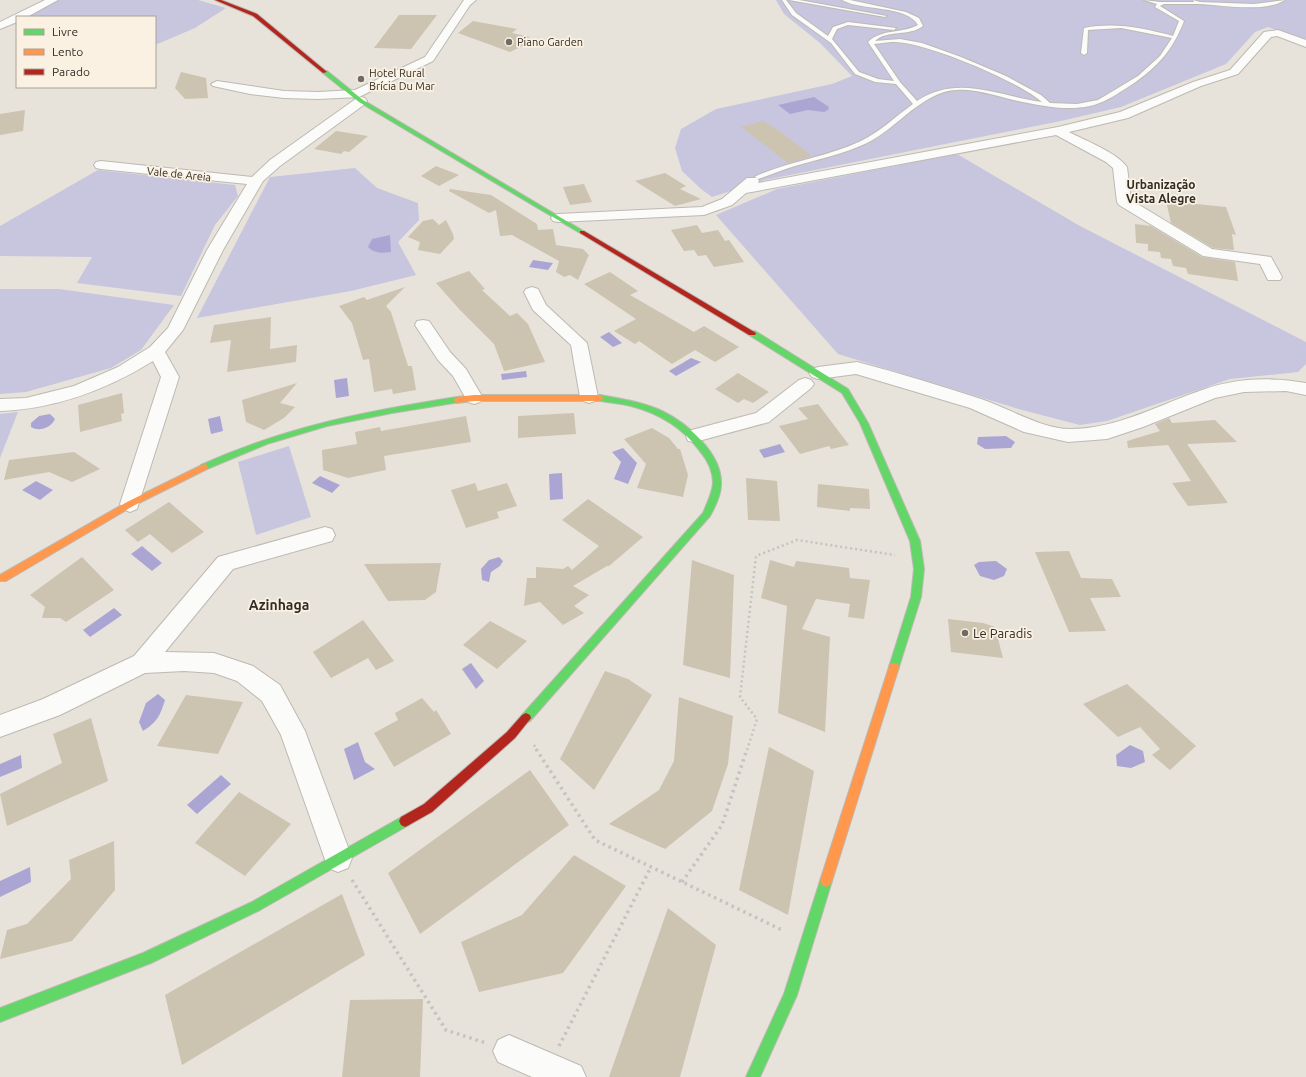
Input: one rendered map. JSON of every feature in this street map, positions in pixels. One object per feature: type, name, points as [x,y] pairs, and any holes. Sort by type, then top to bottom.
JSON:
[{"type":"street","points":[[22,16],[53,0]]},
{"type":"street","points":[[217,0],[255,15],[356,96],[558,218],[811,378],[845,390],[864,423],[915,541],[919,569],[916,597],[790,995],[754,1077]]},
{"type":"street","points":[[0,405],[26,404],[79,391],[124,371],[156,351],[175,330],[215,250],[256,181],[275,163],[356,96],[429,59],[466,3],[471,0]]},
{"type":"street","points":[[0,26],[16,19]]},
{"type":"street","points":[[741,190],[1058,131],[1124,115],[1197,84],[1234,72],[1258,47],[1268,34],[1278,33],[1306,44]]},
{"type":"street","points":[[217,84],[242,90],[299,96],[356,96]]},
{"type":"street","points":[[1058,131],[1111,159],[1120,167],[1124,202],[1208,253],[1266,260],[1274,277]]},
{"type":"street","name":"Vale de Areia","points":[[101,165],[256,181]]},
{"type":"street","points":[[558,218],[704,211],[726,202],[758,177]]},
{"type":"street","points":[[532,292],[540,307],[579,343],[589,396]]},
{"type":"street","points":[[422,325],[444,356],[460,373],[474,398]]},
{"type":"street","points":[[130,504],[170,377],[156,351]]},
{"type":"street","points":[[695,436],[762,418],[811,378],[857,368],[976,404],[1031,427],[1068,436],[1100,434],[1136,423],[1212,393],[1244,386],[1286,385],[1306,382]]},
{"type":"street","points":[[1286,385],[1306,389]]},
{"type":"street","points":[[0,1015],[146,958],[256,906],[428,808],[475,768],[520,724],[707,514],[717,485],[712,461],[695,436],[684,426],[658,412],[624,401],[589,396],[474,398],[387,411],[333,422],[281,436],[228,455],[130,504],[3,578]]},
{"type":"street","points":[[142,663],[226,563],[325,535]]},
{"type":"street","points":[[0,726],[51,708],[142,663],[184,661],[214,663],[245,673],[271,693],[292,731],[338,858]]},
{"type":"street","points":[[499,1048],[559,1072]]},
{"type":"lane","points":[[784,0],[794,14],[829,40],[857,73],[877,82],[898,83]]},
{"type":"lane","points":[[791,0],[888,16],[918,18]]},
{"type":"lane","points":[[842,0],[904,13],[918,18],[921,26],[916,30],[886,33],[874,38],[870,43]]},
{"type":"lane","points":[[1146,0],[1161,4],[1197,1],[1254,5],[1279,2],[1283,0]]},
{"type":"lane","points":[[758,177],[779,168],[864,142],[926,98],[944,91],[958,88],[976,90],[1025,101],[1047,103],[1083,105],[1099,102],[1146,74],[1159,61],[1176,38],[1182,21],[1157,6],[1161,4]]},
{"type":"lane","points":[[829,40],[835,28],[848,23],[877,26],[904,32]]},
{"type":"lane","points":[[1084,53],[1086,29],[1101,26],[1132,27],[1176,38]]},
{"type":"lane","points":[[870,43],[886,40],[908,41],[935,50],[966,61],[1032,91],[1047,103]]},
{"type":"lane","points":[[870,43],[898,83],[917,105]]},
{"type":"path","points":[[682,882],[722,825],[757,719],[740,697],[756,556],[797,540],[918,558]]},
{"type":"path","points":[[520,724],[595,840],[807,942]]},
{"type":"path","points":[[559,1072],[650,867]]},
{"type":"path","points":[[352,878],[446,1030],[499,1048]]},
{"type":"shaded area","points":[[59,0],[198,0],[226,8],[195,28],[156,45],[156,16],[29,16]]},
{"type":"shaded area","points":[[776,0],[1306,0],[1306,41],[1268,27],[1255,32],[1226,64],[1121,107],[1061,121],[765,180],[712,197],[682,171],[675,148],[681,129],[716,109],[832,84],[852,76],[820,43],[784,14]]},
{"type":"shaded area","points":[[814,97],[829,107],[828,110],[824,112],[808,110],[790,114],[778,105]]},
{"type":"shaded area","points":[[957,154],[1080,226],[1306,342],[1306,364],[1298,372],[1230,379],[1107,421],[1080,425],[1022,410],[838,354],[716,215],[777,189]]},
{"type":"shaded area","points":[[355,168],[377,188],[418,203],[419,220],[398,242],[416,275],[351,291],[197,318],[270,177]]},
{"type":"shaded area","points":[[98,170],[235,185],[238,196],[215,225],[181,296],[77,283],[92,257],[0,256],[0,226]]},
{"type":"shaded area","points":[[390,235],[391,252],[376,252],[368,247],[372,239]]},
{"type":"shaded area","points":[[533,260],[553,263],[548,270],[529,267]]},
{"type":"shaded area","points":[[0,289],[59,289],[174,305],[141,350],[111,368],[26,392],[0,394]]},
{"type":"shaded area","points":[[609,332],[622,343],[613,347],[600,337]]},
{"type":"shaded area","points":[[691,358],[701,362],[676,376],[669,371]]},
{"type":"shaded area","points":[[526,371],[527,377],[502,380],[501,374]]},
{"type":"shaded area","points":[[347,378],[349,396],[336,398],[334,380]]},
{"type":"shaded area","points":[[18,412],[0,458],[0,414]]},
{"type":"shaded area","points":[[50,414],[55,419],[51,425],[41,429],[31,427],[31,423],[39,416]]},
{"type":"shaded area","points":[[220,416],[223,431],[211,434],[208,419]]},
{"type":"shaded area","points":[[1006,436],[1015,442],[1011,448],[985,449],[977,444],[978,437]]},
{"type":"shaded area","points":[[780,444],[785,452],[764,458],[759,450]]},
{"type":"shaded area","points":[[289,446],[311,517],[256,535],[238,462]]},
{"type":"shaded area","points":[[623,448],[637,463],[628,484],[614,479],[621,462],[612,452]]},
{"type":"shaded area","points":[[562,473],[563,499],[550,500],[549,474]]},
{"type":"shaded area","points":[[320,476],[340,485],[332,493],[312,483]]},
{"type":"shaded area","points":[[36,481],[53,490],[40,500],[22,490]]},
{"type":"shaded area","points":[[142,546],[162,563],[152,571],[131,554]]},
{"type":"shaded area","points":[[499,557],[503,561],[500,566],[491,572],[489,582],[482,580],[481,569],[489,560]]},
{"type":"shaded area","points":[[996,561],[1007,569],[1004,576],[994,580],[980,576],[974,565],[979,562]]},
{"type":"shaded area","points":[[114,608],[122,615],[90,637],[83,630]]},
{"type":"shaded area","points":[[471,663],[484,681],[476,689],[462,669]]},
{"type":"shaded area","points":[[158,694],[165,700],[161,710],[152,725],[143,731],[139,722],[146,703]]},
{"type":"shaded area","points":[[358,742],[365,762],[375,769],[354,780],[344,749]]},
{"type":"shaded area","points":[[1130,745],[1143,751],[1145,762],[1131,768],[1117,766],[1116,755]]},
{"type":"shaded area","points":[[21,755],[22,768],[0,777],[0,764]]},
{"type":"shaded area","points":[[221,775],[231,784],[197,814],[187,805]]},
{"type":"shaded area","points":[[30,867],[31,882],[0,897],[0,881]]},
{"type":"building","points":[[399,15],[437,15],[411,49],[374,48]]},
{"type":"building","points":[[473,21],[517,29],[512,33],[530,37],[525,40],[531,42],[510,52],[458,33]]},
{"type":"building","points":[[181,72],[206,78],[208,98],[185,99],[175,88]]},
{"type":"building","points":[[25,110],[23,131],[0,135],[0,114]]},
{"type":"building","points":[[763,121],[778,130],[812,156],[788,163],[741,127]]},
{"type":"building","points":[[336,131],[368,136],[349,152],[344,151],[341,154],[314,149]]},
{"type":"building","points":[[436,166],[459,175],[439,186],[421,176]]},
{"type":"building","points":[[665,173],[686,186],[680,189],[701,199],[675,206],[635,181]]},
{"type":"building","points":[[584,184],[592,202],[570,205],[563,187]]},
{"type":"building","points":[[450,189],[491,195],[537,224],[538,230],[553,229],[556,245],[583,249],[589,255],[578,280],[570,275],[564,277],[556,272],[559,261],[512,235],[500,236],[496,210],[489,213],[449,191]]},
{"type":"building","points":[[1166,201],[1226,207],[1236,235],[1232,234],[1234,250],[1213,248],[1171,223]]},
{"type":"building","points":[[433,219],[439,225],[446,220],[454,239],[440,254],[418,250],[420,242],[408,237],[423,221]]},
{"type":"building","points":[[1135,224],[1151,226],[1202,257],[1235,262],[1238,281],[1188,274],[1186,268],[1173,266],[1171,259],[1161,258],[1160,252],[1148,251],[1148,244],[1136,243]]},
{"type":"building","points":[[697,225],[702,233],[718,230],[725,241],[729,240],[744,262],[714,267],[706,255],[698,256],[694,250],[684,251],[671,230]]},
{"type":"building","points":[[469,271],[485,289],[482,290],[510,316],[517,313],[528,324],[545,362],[504,371],[494,344],[460,310],[436,283]]},
{"type":"building","points":[[610,272],[638,291],[630,295],[694,332],[704,326],[739,347],[715,362],[695,350],[672,364],[639,341],[635,344],[614,331],[636,319],[584,284]]},
{"type":"building","points":[[405,287],[386,306],[391,312],[408,366],[412,366],[416,390],[393,394],[392,389],[374,392],[369,359],[363,360],[352,323],[339,306],[364,297],[367,300]]},
{"type":"building","points":[[271,317],[270,349],[297,345],[296,362],[227,372],[231,340],[210,343],[214,325]]},
{"type":"building","points":[[738,373],[769,392],[753,403],[744,399],[738,403],[715,389]]},
{"type":"building","points":[[297,383],[280,403],[295,407],[284,418],[264,430],[246,422],[242,400]]},
{"type":"building","points":[[122,393],[124,413],[121,414],[122,421],[80,432],[78,405]]},
{"type":"building","points":[[818,404],[849,445],[831,449],[829,446],[800,454],[779,426],[808,419],[798,408]]},
{"type":"building","points":[[574,413],[576,434],[518,438],[518,416]]},
{"type":"building","points":[[466,416],[471,442],[384,456],[386,470],[348,478],[323,470],[322,450],[357,444],[355,432],[380,427],[381,431]]},
{"type":"building","points":[[1169,418],[1172,423],[1215,420],[1237,442],[1187,444],[1228,503],[1188,506],[1172,483],[1191,481],[1168,445],[1128,448],[1127,441],[1160,431],[1155,424]]},
{"type":"building","points":[[652,428],[669,438],[678,449],[680,449],[688,475],[683,497],[637,488],[646,464],[624,439]]},
{"type":"building","points":[[74,452],[100,469],[72,482],[49,472],[4,480],[9,460]]},
{"type":"building","points":[[746,478],[777,481],[780,521],[748,520]]},
{"type":"building","points":[[475,483],[478,491],[507,483],[517,506],[497,512],[499,518],[466,528],[451,490]]},
{"type":"building","points":[[818,484],[869,489],[870,509],[850,508],[850,511],[817,507]]},
{"type":"building","points":[[588,499],[643,537],[609,566],[573,586],[589,595],[574,606],[584,613],[563,625],[540,602],[524,606],[527,578],[536,578],[536,567],[563,569],[568,566],[572,570],[599,546],[562,520]]},
{"type":"building","points":[[169,502],[204,532],[172,553],[150,534],[138,542],[125,530]]},
{"type":"building","points":[[1069,551],[1081,578],[1112,579],[1121,597],[1090,598],[1106,631],[1069,632],[1035,552]]},
{"type":"building","points":[[82,557],[114,590],[66,622],[60,618],[42,618],[45,607],[30,595]]},
{"type":"building","points":[[692,560],[734,575],[730,678],[683,665]]},
{"type":"building","points":[[770,560],[794,567],[796,561],[849,568],[850,578],[870,580],[864,619],[848,617],[850,604],[816,599],[802,629],[830,637],[825,732],[778,713],[787,606],[761,598]]},
{"type":"building","points":[[441,563],[436,592],[425,600],[388,601],[364,564]]},
{"type":"building","points":[[948,619],[983,623],[995,627],[1003,658],[951,652]]},
{"type":"building","points":[[363,620],[394,661],[376,670],[368,658],[331,678],[313,652]]},
{"type":"building","points":[[490,621],[527,641],[497,669],[463,645]]},
{"type":"building","points":[[605,671],[628,679],[652,695],[594,790],[560,759]]},
{"type":"building","points":[[1127,684],[1196,746],[1170,770],[1152,755],[1160,749],[1140,727],[1118,737],[1083,704]]},
{"type":"building","points":[[186,695],[243,702],[218,754],[157,746]]},
{"type":"building","points":[[679,697],[733,716],[728,764],[712,811],[665,849],[609,824],[659,790],[674,761]]},
{"type":"building","points":[[422,698],[434,712],[436,710],[451,734],[394,767],[374,733],[398,720],[395,713]]},
{"type":"building","points":[[91,718],[108,781],[7,826],[0,794],[62,763],[53,734]]},
{"type":"building","points":[[769,747],[814,771],[788,915],[739,890]]},
{"type":"building","points":[[530,770],[569,825],[420,934],[388,873]]},
{"type":"building","points":[[239,792],[291,824],[245,876],[195,843]]},
{"type":"building","points":[[114,841],[115,890],[72,941],[0,959],[7,930],[27,924],[71,879],[69,860]]},
{"type":"building","points":[[574,855],[626,886],[563,973],[479,992],[461,942],[522,915]]},
{"type":"building","points":[[342,894],[365,955],[182,1065],[165,995]]},
{"type":"building","points":[[668,908],[716,945],[680,1077],[609,1077]]},
{"type":"building","points":[[423,999],[420,1077],[342,1077],[350,1000]]},
{"type":"traffic: fast","points":[[325,72],[361,101],[582,232]]},
{"type":"traffic: fast","points":[[752,333],[845,391],[864,423],[915,541],[919,569],[916,597],[894,667]]},
{"type":"traffic: fast","points":[[526,718],[707,514],[717,485],[714,467],[710,459],[695,439],[684,428],[672,420],[645,407],[600,398]]},
{"type":"traffic: fast","points":[[204,467],[234,453],[295,432],[392,410],[457,400]]},
{"type":"traffic: fast","points":[[0,1015],[146,958],[256,906],[405,821]]},
{"type":"traffic: fast","points":[[753,1077],[790,995],[826,881]]},
{"type":"traffic: slow","points":[[457,400],[474,398],[600,398]]},
{"type":"traffic: slow","points":[[3,578],[130,504],[204,467]]},
{"type":"traffic: slow","points":[[826,881],[894,667]]},
{"type":"traffic: jam","points":[[217,0],[255,15],[325,72]]},
{"type":"traffic: jam","points":[[582,232],[752,333]]},
{"type":"traffic: jam","points":[[405,821],[428,808],[511,735],[526,718]]},
{"type":"place","name":"Piano Garden","points":[[509,42]]},
{"type":"place","name":"Hotel Rural Brícia Du Mar","points":[[361,79]]},
{"type":"place","name":"Le Paradis","points":[[965,633]]},
{"type":"district","name":"Urbanização Vista Alegre","points":[[1161,192]]},
{"type":"district","name":"Azinhaga","points":[[279,605]]}]
